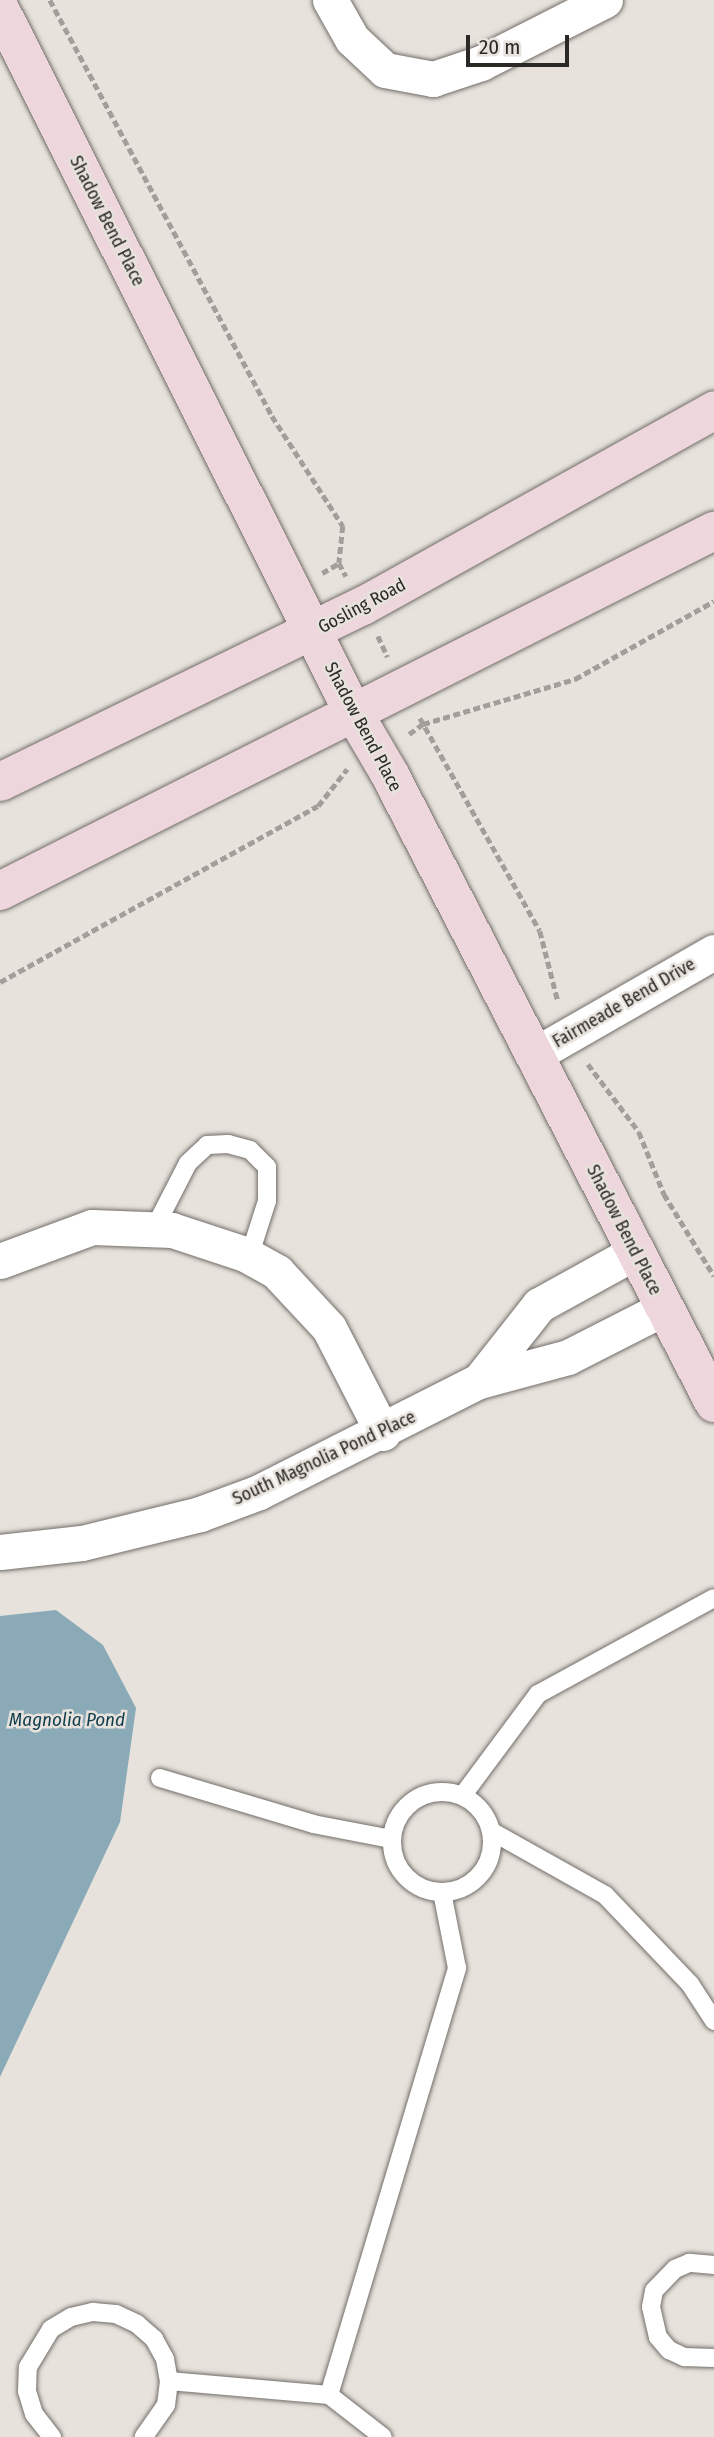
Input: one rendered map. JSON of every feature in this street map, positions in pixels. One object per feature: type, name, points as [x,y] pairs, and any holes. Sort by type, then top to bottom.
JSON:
[{"type":"main road","name":"Shadow Bend Place","points":[[0,9],[352,710],[380,755],[714,1403]]},
{"type":"main road","name":"Gosling Road","points":[[0,782],[313,632],[714,411]]},
{"type":"main road","points":[[0,891],[352,710],[714,531]]},
{"type":"street","points":[[330,0],[352,39],[385,70],[433,79],[481,63],[605,0]]},
{"type":"street","name":"Fairmeade Bend Drive","points":[[534,1055],[714,952]]},
{"type":"street","points":[[0,1261],[92,1227],[154,1229],[210,1239],[250,1256],[277,1272],[329,1328],[383,1433]]},
{"type":"street","name":"South Magnolia Pond Place","points":[[479,1381],[539,1305],[635,1252]]},
{"type":"street","name":"South Magnolia Pond Place","points":[[0,1552],[82,1543],[200,1514],[259,1492],[383,1433],[479,1381],[568,1357],[664,1308]]},
{"type":"lane","points":[[154,1229],[188,1163],[207,1145],[228,1144],[250,1150],[267,1167],[267,1189],[250,1256]]},
{"type":"lane","points":[[463,1795],[538,1694],[714,1598]]},
{"type":"lane","points":[[160,1778],[313,1824],[391,1839]]},
{"type":"lane","points":[[491,1831],[485,1869],[458,1890],[442,1892],[411,1882],[400,1870],[391,1839],[395,1823],[415,1798],[447,1791],[463,1795],[477,1806],[491,1831],[605,1895],[690,1983],[714,2021]]},
{"type":"lane","points":[[329,2395],[457,1968],[442,1892]]},
{"type":"lane","points":[[714,2265],[690,2263],[675,2269],[663,2278],[650,2307],[658,2337],[669,2350],[684,2357],[714,2358]]},
{"type":"lane","points":[[52,2437],[33,2414],[27,2391],[27,2367],[51,2329],[71,2317],[93,2312],[116,2314],[137,2324],[154,2339],[165,2359],[169,2381],[166,2405],[144,2437]]},
{"type":"lane","points":[[169,2381],[329,2395],[383,2437]]},
{"type":"water","name":"Magnolia Pond","points":[[56,1610],[103,1645],[136,1708],[120,1822],[0,2077],[0,1616]]}]
